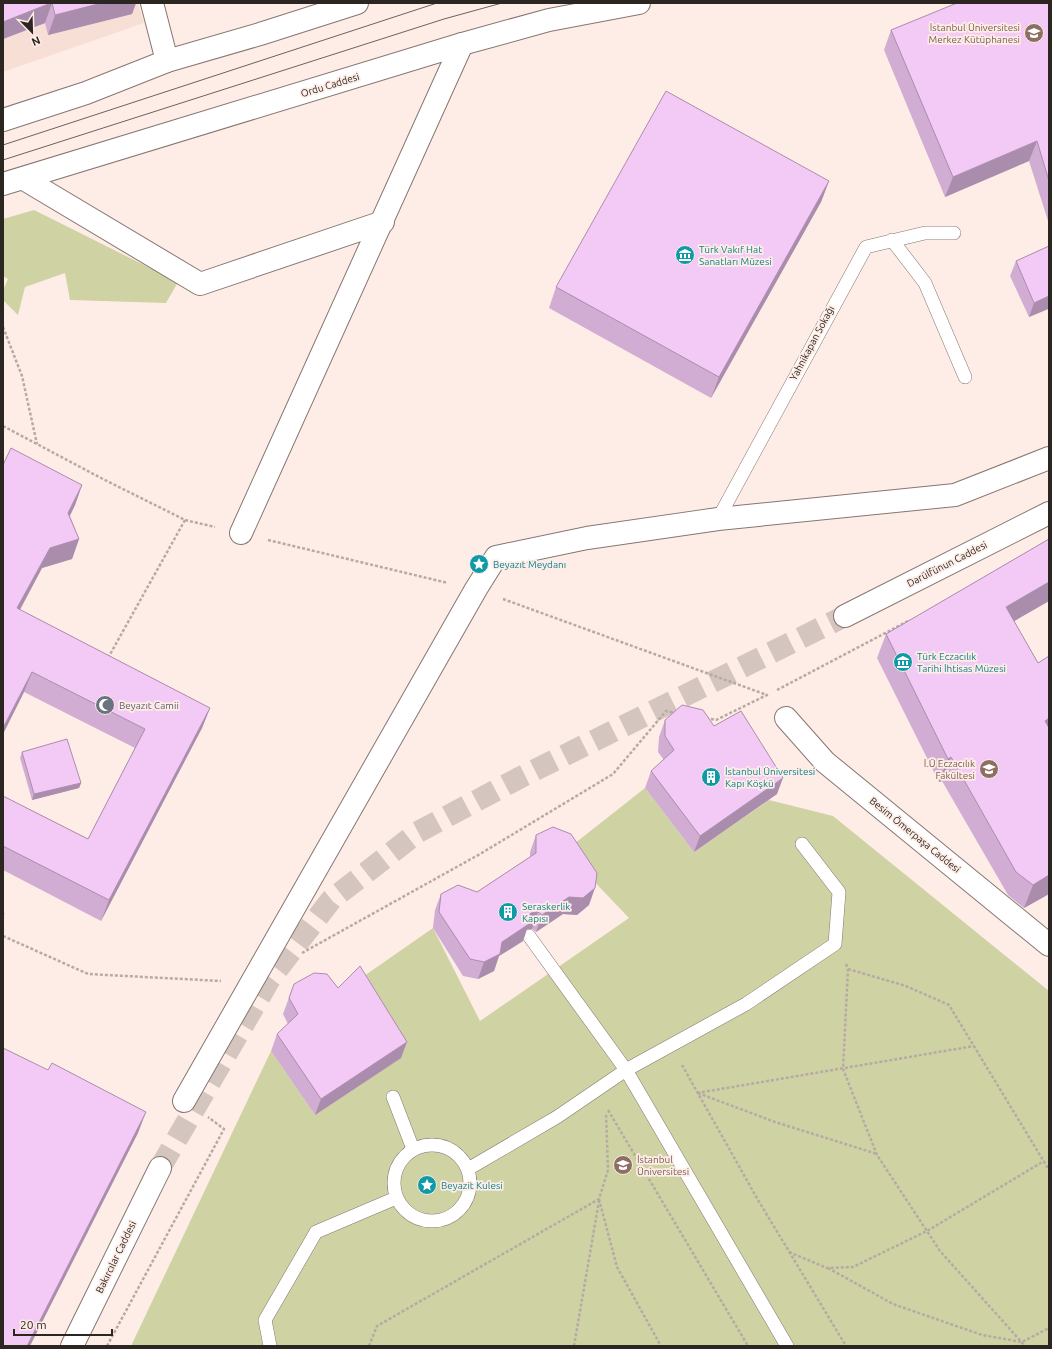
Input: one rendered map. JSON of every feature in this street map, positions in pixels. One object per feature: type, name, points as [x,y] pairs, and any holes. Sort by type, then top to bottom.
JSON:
[{"type":"street","points":[[152,3],[167,61]]},
{"type":"street","points":[[3,120],[86,93],[167,61],[260,34],[357,3]]},
{"type":"street","name":"Ordu Caddesi","points":[[3,184],[24,179],[462,44],[549,20],[639,3]]},
{"type":"street","points":[[241,534],[303,391],[383,222],[462,44]]},
{"type":"street","points":[[24,179],[200,284],[383,222]]},
{"type":"street","points":[[184,1101],[250,982],[476,589],[496,557],[587,538],[718,519],[954,495],[1049,458]]},
{"type":"street","name":"Darülfünun Caddesi","points":[[845,616],[1049,513]]},
{"type":"street","name":"Besim Ömerpaşa Caddesi","points":[[786,718],[825,762],[1047,941]]},
{"type":"street","name":"Bakırcılar Caddesi","points":[[72,1346],[160,1168]]},
{"type":"lane","name":"Yahnikapan Sokağı","points":[[718,519],[866,247],[925,233],[954,233]]},
{"type":"lane","points":[[892,240],[925,283],[965,377]]},
{"type":"lane","points":[[468,1169],[557,1117],[626,1070],[746,1004],[835,944],[839,892],[802,844]]},
{"type":"lane","points":[[529,936],[626,1070],[786,1346]]},
{"type":"lane","points":[[392,1097],[413,1149]]},
{"type":"lane","points":[[424,1145],[438,1145],[448,1148],[459,1155],[468,1169],[470,1182],[468,1197],[461,1208],[442,1220],[430,1221],[417,1219],[400,1206],[396,1198],[393,1178],[398,1165],[413,1149],[424,1145]]},
{"type":"lane","points":[[270,1346],[265,1320],[316,1232],[396,1198]]},
{"type":"path","points":[[3,327],[22,376],[37,444]]},
{"type":"path","points":[[106,660],[185,520]]},
{"type":"path","points":[[476,589],[743,686]]},
{"type":"path","points":[[702,718],[716,720],[912,619]]},
{"type":"path","points":[[299,955],[480,854],[613,774],[666,710],[680,713]]},
{"type":"path","points":[[3,912],[3,918]]},
{"type":"path","points":[[3,936],[88,974],[250,982]]},
{"type":"path","points":[[835,944],[848,969],[843,1068],[877,1155],[940,1251],[1025,1346]]},
{"type":"path","points":[[848,969],[906,986],[949,1005],[1049,1170]]},
{"type":"path","points":[[670,1045],[789,1252],[846,1346]]},
{"type":"path","points":[[698,1093],[974,1046]]},
{"type":"path","points":[[698,1093],[775,1122],[877,1155]]},
{"type":"path","points":[[108,1346],[224,1129],[184,1101]]},
{"type":"path","points":[[574,1346],[599,1199],[608,1170],[606,1107],[748,1346]]},
{"type":"path","points":[[827,1268],[853,1267],[927,1231],[1044,1161]]},
{"type":"path","points":[[369,1346],[377,1326],[599,1199]]},
{"type":"path","points":[[599,1199],[618,1267],[661,1346]]},
{"type":"path","points":[[789,1252],[827,1268],[893,1304],[982,1335],[1022,1342],[1049,1328]]},
{"type":"shaded area","points":[[3,3],[138,3],[144,23],[3,72]]},
{"type":"green space","points":[[34,210],[178,282],[166,303],[70,300],[65,273],[25,287],[18,315],[3,300],[3,290],[8,279],[3,276],[3,219]]},
{"type":"green space","name":"İstanbul Üniversitesi","points":[[645,788],[694,852],[769,800],[833,816],[1049,991],[1049,1346],[131,1346],[271,1051],[315,1115],[354,983],[433,928],[480,1021],[629,918],[565,851]]},
{"type":"building","points":[[3,3],[51,3],[3,22]]},
{"type":"building","points":[[52,3],[102,3],[55,15]]},
{"type":"building","name":"İstanbul Üniversitesi Merkez Kütüphanesi","points":[[957,3],[1049,3],[1049,181],[1037,141],[953,177],[891,30]]},
{"type":"building","name":"Türk Vakıf Hat Sanatları Müzesi","points":[[666,91],[829,181],[719,377],[556,287]]},
{"type":"building","points":[[1049,246],[1049,296],[1034,303],[1016,261]]},
{"type":"building","name":"Beyazıt Camii","points":[[11,448],[82,485],[68,513],[79,539],[50,548],[17,608],[210,708],[109,900],[3,846],[3,796],[88,839],[145,729],[32,672],[3,728],[3,465]]},
{"type":"building","name":"İ.Ü Eczacılık Fakültesi","points":[[1049,539],[1049,582],[1006,607],[1038,663],[1049,656],[1049,718],[1045,721],[1049,728],[1049,875],[1033,885],[1016,872],[951,757],[948,759],[886,634]]},
{"type":"building","name":"İstanbul Üniversitesi Kapı Köşkü","points":[[682,705],[703,710],[714,726],[741,711],[783,778],[700,836],[651,771],[674,750],[665,736],[665,720]]},
{"type":"building","points":[[67,739],[81,783],[34,794],[22,752]]},
{"type":"building","name":"Seraskerlik Kapısı","points":[[553,827],[571,834],[597,873],[595,888],[583,898],[569,897],[542,915],[538,912],[531,913],[528,916],[529,924],[502,942],[500,954],[484,962],[470,959],[439,912],[441,894],[458,885],[477,892],[536,853],[536,835]]},
{"type":"building","points":[[360,966],[407,1042],[321,1099],[277,1034],[298,1014],[289,998],[294,984],[314,973],[327,974],[338,988]]},
{"type":"building","points":[[3,1048],[48,1070],[52,1063],[146,1112],[27,1346],[3,1346]]},
{"type":"tunnel","points":[[160,1168],[270,979],[331,900],[418,832],[521,777],[845,616]]},
{"type":"tram line","points":[[3,145],[437,3]]},
{"type":"tram line","points":[[3,160],[444,19],[502,3]]},
{"type":"place","name":"İstanbul Üniversitesi Merkez Kütüphanesi","points":[[1034,33]]},
{"type":"place","name":"Türk Vakıf Hat Sanatları Müzesi","points":[[685,255]]},
{"type":"place","name":"Beyazıt Meydanı","points":[[479,564]]},
{"type":"place","name":"Türk Eczacılık Tarihi İhtisas Müzesi","points":[[903,662]]},
{"type":"place","name":"Beyazıt Camii","points":[[105,705]]},
{"type":"place","name":"İ.Ü Eczacılık Fakültesi","points":[[989,769]]},
{"type":"place","name":"İstanbul Üniversitesi Kapı Köşkü","points":[[711,777]]},
{"type":"place","name":"Seraskerlik Kapısı","points":[[508,912]]},
{"type":"place","name":"İstanbul Üniversitesi","points":[[623,1165]]},
{"type":"place","name":"Beyazit Kulesi","points":[[427,1185]]}]
